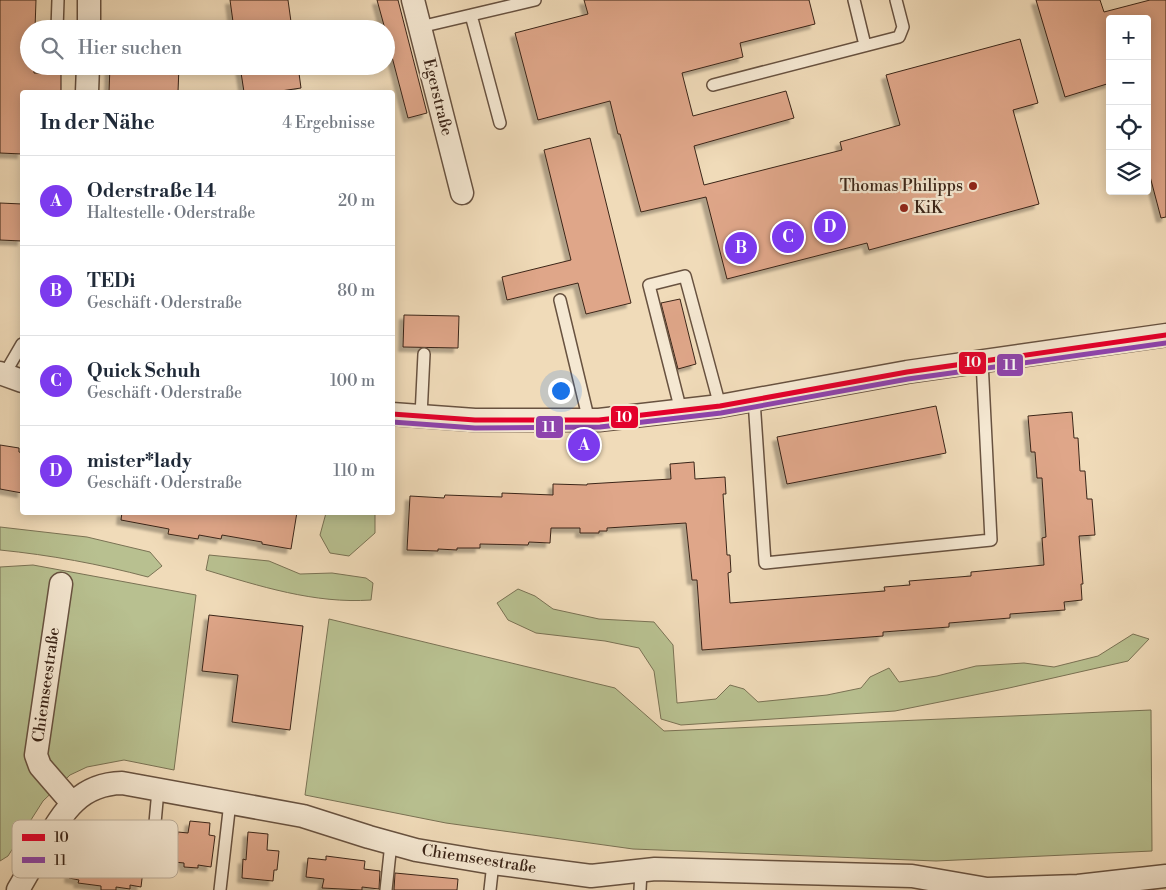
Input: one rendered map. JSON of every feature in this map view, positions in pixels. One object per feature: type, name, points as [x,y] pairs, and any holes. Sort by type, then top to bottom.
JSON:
[{"type":"street","points":[[89,0],[89,20]]},
{"type":"street","name":"Egerstraße","points":[[413,0],[462,193]]},
{"type":"street","points":[[87,90],[88,75]]},
{"type":"street","points":[[395,414],[475,420],[589,421],[720,406],[907,372],[1166,335]]},
{"type":"street","name":"Chiemseestraße","points":[[61,584],[36,755],[40,766],[72,803]]},
{"type":"street","name":"Chiemseestraße","points":[[59,820],[72,803],[92,789],[122,783],[304,816],[416,850],[493,863],[591,876],[640,880],[655,869],[912,876],[987,889],[1078,886],[1166,876]]},
{"type":"street","name":"Chiemseestraße","points":[[18,890],[25,878]]},
{"type":"street","points":[[0,885],[8,890]]},
{"type":"lane","points":[[57,20],[58,0]]},
{"type":"lane","points":[[420,27],[535,0]]},
{"type":"lane","points":[[854,0],[866,45]]},
{"type":"lane","points":[[713,85],[899,37],[903,27],[896,0]]},
{"type":"lane","points":[[471,15],[500,123]]},
{"type":"lane","points":[[681,411],[649,285],[685,276],[720,406]]},
{"type":"lane","points":[[560,300],[589,421]]},
{"type":"lane","points":[[9,376],[20,349]]},
{"type":"lane","points":[[422,416],[424,354]]},
{"type":"lane","points":[[754,400],[765,563],[992,540],[982,361]]},
{"type":"lane","points":[[155,820],[158,790]]},
{"type":"lane","points":[[220,890],[230,802]]},
{"type":"lane","points":[[386,890],[391,843]]},
{"type":"lane","points":[[490,890],[493,863]]},
{"type":"green space","points":[[325,515],[375,515],[375,533],[349,556],[330,553],[320,535]]},
{"type":"green space","points":[[0,527],[87,537],[150,552],[162,566],[148,577],[74,560],[0,550]]},
{"type":"green space","points":[[209,555],[269,561],[300,574],[332,573],[366,578],[373,583],[371,600],[350,601],[308,596],[246,582],[206,570]]},
{"type":"green space","points":[[33,565],[196,595],[174,770],[124,760],[87,767],[70,775],[43,801],[31,820],[12,820],[12,850],[8,856],[0,861],[0,567]]},
{"type":"green space","points":[[518,589],[535,596],[553,609],[599,619],[654,622],[673,645],[677,703],[716,699],[730,685],[744,689],[758,702],[827,695],[861,688],[870,677],[889,668],[899,682],[937,676],[976,666],[1024,663],[1054,667],[1098,656],[1133,634],[1149,639],[1128,661],[895,711],[681,725],[661,719],[654,671],[639,648],[605,641],[536,633],[508,620],[497,603]]},
{"type":"green space","points":[[329,619],[615,688],[664,731],[1151,710],[1152,851],[936,861],[633,849],[446,823],[305,795]]},
{"type":"building","points":[[0,0],[36,0],[35,20],[20,20],[20,75],[61,75],[61,90],[20,90],[20,154],[0,153]]},
{"type":"building","points":[[230,0],[288,0],[291,20],[233,20]]},
{"type":"building","points":[[377,0],[398,0],[427,113],[408,118],[395,68],[395,20],[383,20]]},
{"type":"building","points":[[584,0],[809,0],[815,24],[740,43],[743,57],[682,73],[693,116],[786,91],[794,118],[694,146],[704,185],[842,150],[840,142],[900,125],[886,75],[1020,39],[1038,103],[1013,110],[1039,204],[869,250],[867,243],[727,279],[706,197],[641,212],[610,101],[538,120],[515,33],[588,14]]},
{"type":"building","points":[[1036,0],[1100,0],[1104,12],[1150,0],[1166,0],[1166,217],[1161,218],[1151,180],[1151,15],[1106,15],[1106,84],[1065,97]]},
{"type":"building","points":[[110,75],[179,75],[178,90],[109,90]]},
{"type":"building","points":[[241,75],[299,75],[301,88],[288,90],[244,90]]},
{"type":"building","points":[[590,138],[631,303],[586,314],[578,283],[507,300],[502,277],[571,260],[544,150]]},
{"type":"building","points":[[0,203],[20,204],[20,241],[0,240]]},
{"type":"building","points":[[680,299],[696,364],[678,369],[661,303]]},
{"type":"building","points":[[404,315],[459,316],[458,348],[403,347]]},
{"type":"building","points":[[936,406],[946,453],[787,484],[777,437]]},
{"type":"building","points":[[1072,412],[1074,438],[1078,438],[1080,471],[1085,471],[1087,499],[1092,499],[1095,535],[1079,536],[1083,584],[1081,584],[1082,600],[1064,602],[1065,610],[1010,614],[1010,618],[949,623],[949,627],[883,632],[883,636],[702,650],[697,580],[692,580],[686,523],[607,528],[607,531],[599,531],[599,533],[580,533],[580,528],[551,528],[550,543],[529,542],[528,545],[480,544],[480,548],[438,549],[438,551],[407,550],[410,496],[444,498],[445,495],[502,497],[502,493],[553,495],[553,484],[587,485],[671,479],[670,464],[694,462],[695,479],[725,477],[726,494],[723,494],[727,555],[730,555],[731,572],[728,573],[730,603],[885,591],[884,587],[910,585],[909,581],[971,576],[971,572],[1044,565],[1042,538],[1046,537],[1042,478],[1037,478],[1035,452],[1031,452],[1028,416]]},
{"type":"building","points":[[0,445],[19,448],[20,493],[0,489]]},
{"type":"building","points":[[122,515],[297,515],[291,549],[222,535],[221,539],[199,535],[198,539],[168,534],[169,529],[121,520]]},
{"type":"building","points":[[209,615],[303,626],[290,730],[232,722],[238,675],[202,671]]},
{"type":"building","points":[[190,821],[210,823],[209,835],[215,836],[211,867],[198,865],[198,868],[184,867],[184,863],[178,862],[178,832],[188,833]]},
{"type":"building","points":[[248,832],[268,834],[267,850],[279,851],[277,870],[274,870],[273,881],[242,878],[243,859],[246,860]]},
{"type":"building","points":[[326,856],[365,861],[364,869],[380,871],[379,889],[362,887],[362,890],[322,888],[324,879],[306,877],[308,858],[326,860]]},
{"type":"building","points":[[395,873],[458,879],[457,890],[394,890]]},
{"type":"building","points":[[69,878],[142,878],[141,887],[130,885],[130,889],[116,887],[116,890],[101,890],[101,886],[78,883],[79,880]]},
{"type":"transit line","name":"10","points":[[395,414],[475,420],[599,420],[720,406],[907,372],[1166,335]]},
{"type":"transit line","name":"11","points":[[395,422],[475,428],[600,427],[721,413],[908,379],[1166,343]]},
{"type":"place","name":"Thomas Philipps","points":[[973,186]]},
{"type":"place","name":"KiK","points":[[904,208]]},
{"type":"place","name":"mister*lady","points":[[830,227]]},
{"type":"place","name":"Quick Schuh","points":[[788,237]]},
{"type":"place","name":"TEDi","points":[[741,248]]},
{"type":"place","name":"Oderstraße 14","points":[[584,445]]}]
